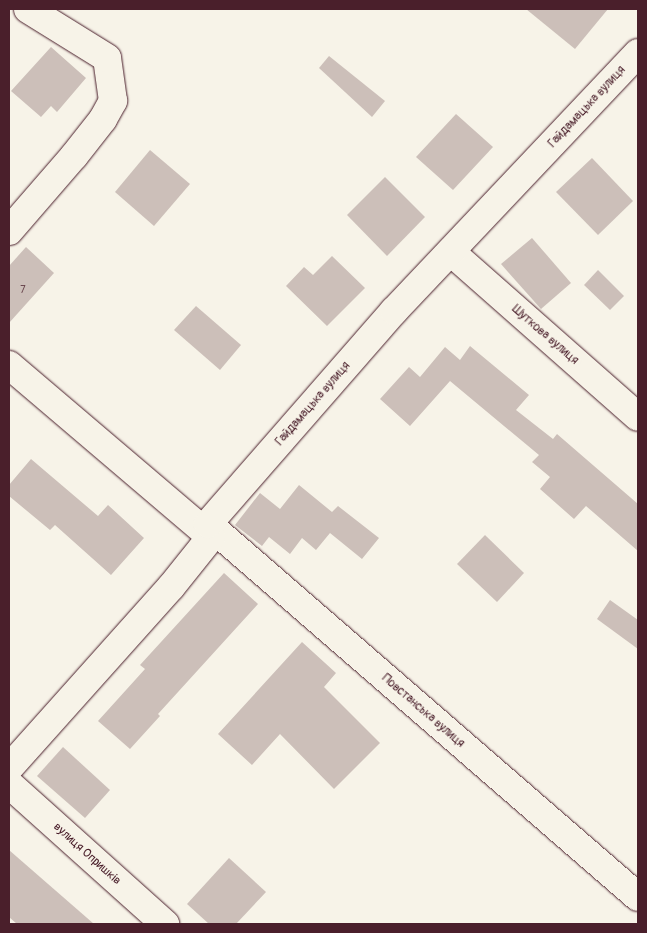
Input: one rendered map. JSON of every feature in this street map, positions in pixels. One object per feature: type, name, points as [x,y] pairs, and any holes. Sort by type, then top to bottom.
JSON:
[{"type":"street","points":[[9,231],[74,156],[103,119],[113,102],[107,58],[28,9]]},
{"type":"street","name":"Гайдамацька вулиця","points":[[9,768],[171,587],[210,531],[394,311],[638,53]]},
{"type":"street","name":"Шуткова вулиця","points":[[451,252],[638,417]]},
{"type":"street","name":"Повстанська вулиця","points":[[9,364],[210,531],[638,897]]},
{"type":"street","name":"вулиця Опришків","points":[[9,784],[164,924]]},
{"type":"building","points":[[526,9],[608,9],[575,49]]},
{"type":"building","points":[[51,47],[86,78],[57,112],[51,106],[41,117],[11,91]]},
{"type":"building","points":[[329,56],[385,101],[372,117],[319,68]]},
{"type":"building","points":[[456,114],[493,147],[453,190],[416,157]]},
{"type":"building","points":[[150,150],[190,184],[154,226],[115,192]]},
{"type":"building","points":[[592,158],[633,201],[598,235],[556,192]]},
{"type":"building","points":[[385,177],[425,217],[387,256],[347,215]]},
{"type":"building","points":[[532,238],[571,283],[541,309],[501,264]]},
{"type":"building","points":[[26,247],[54,273],[9,323],[9,266]]},
{"type":"building","points":[[332,256],[365,288],[327,326],[286,286],[304,267],[313,275]]},
{"type":"building","points":[[598,270],[624,296],[610,310],[584,285]]},
{"type":"building","points":[[196,306],[241,345],[220,370],[174,330]]},
{"type":"building","points":[[470,346],[529,395],[516,410],[553,439],[557,434],[638,504],[638,551],[586,506],[574,519],[540,489],[550,477],[532,462],[539,455],[450,381],[410,426],[380,399],[409,367],[420,377],[445,347],[460,360]]},
{"type":"building","points":[[31,459],[98,516],[108,505],[144,538],[111,575],[55,525],[50,530],[9,496],[9,485]]},
{"type":"building","points":[[299,485],[332,512],[338,506],[379,538],[362,559],[330,533],[316,550],[302,538],[290,554],[269,537],[262,546],[235,525],[260,493],[280,509]]},
{"type":"building","points":[[485,535],[524,573],[497,602],[457,564]]},
{"type":"building","points":[[224,573],[258,604],[158,714],[160,716],[130,749],[98,721],[145,669],[140,665]]},
{"type":"building","points":[[610,600],[638,620],[638,649],[597,619]]},
{"type":"building","points":[[302,642],[336,673],[324,687],[380,743],[334,789],[280,734],[252,765],[218,734]]},
{"type":"building","points":[[63,747],[110,790],[85,818],[37,776]]},
{"type":"building","points":[[9,850],[94,924],[17,924],[9,917]]},
{"type":"building","points":[[229,858],[266,892],[236,924],[209,924],[187,904]]}]
